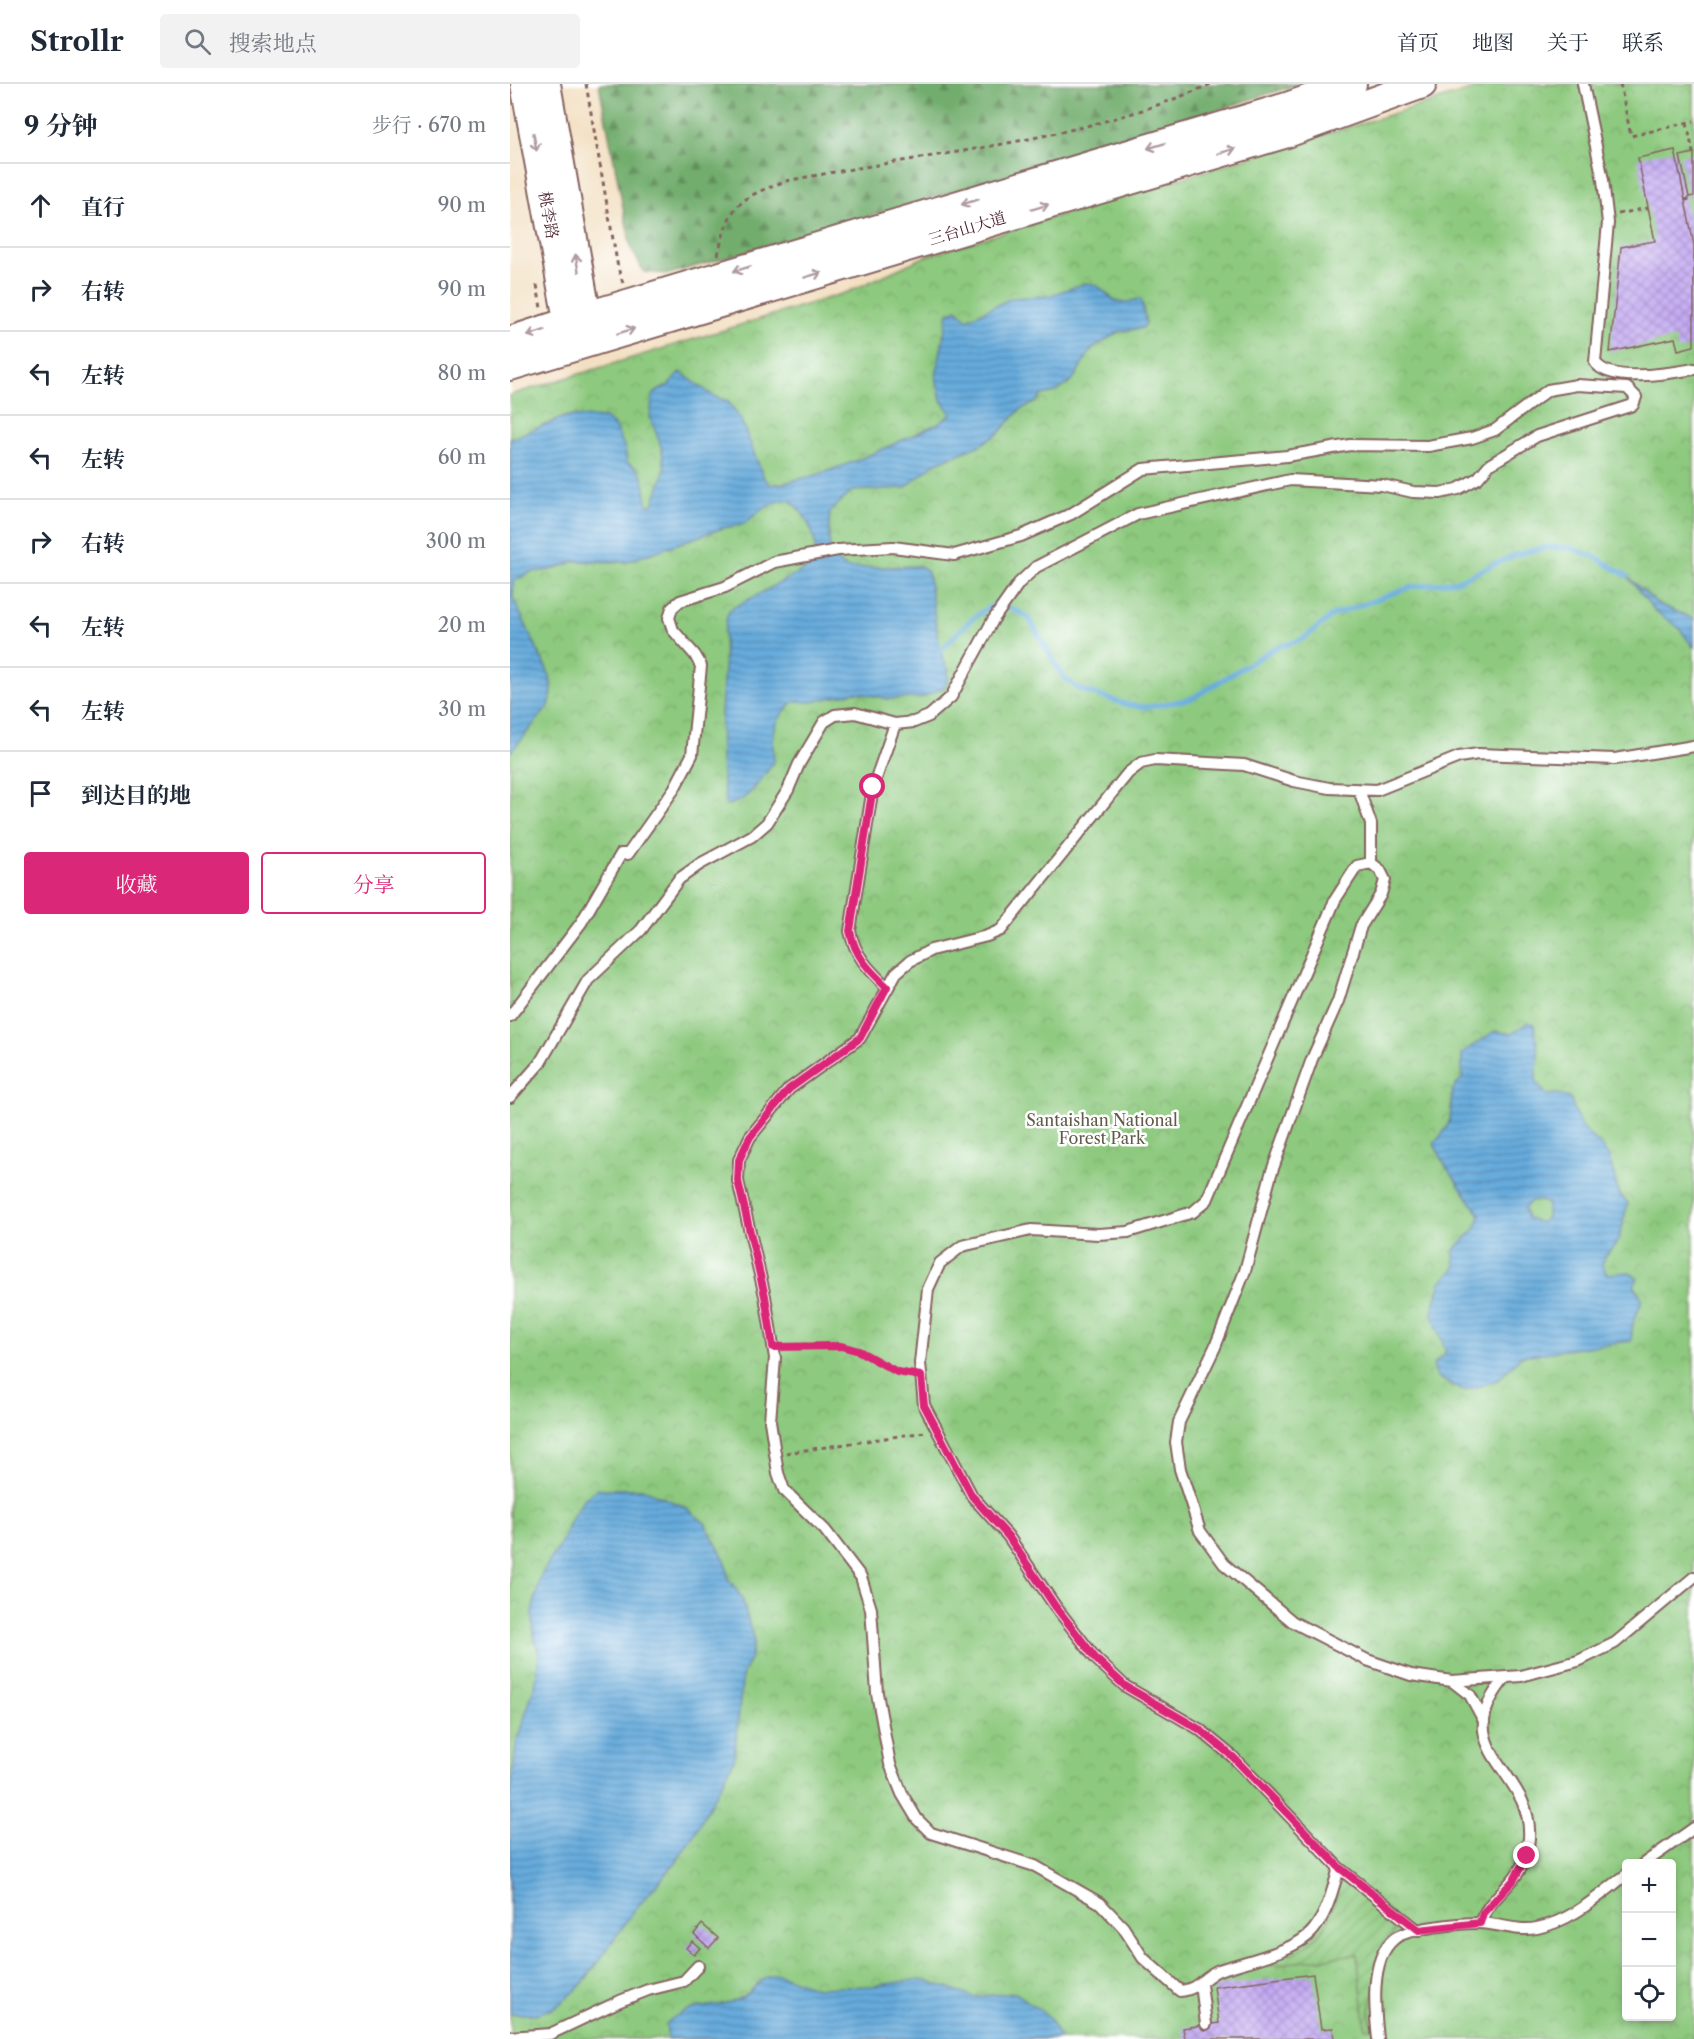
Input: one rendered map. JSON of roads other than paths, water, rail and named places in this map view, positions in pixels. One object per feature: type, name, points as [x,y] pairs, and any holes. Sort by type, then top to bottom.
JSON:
[{"type":"main road","name":"桃李路","points":[[525,84],[580,331]]},
{"type":"main road","name":"桃李路","points":[[546,84],[580,331]]},
{"type":"main road","name":"三台山大道","points":[[510,366],[630,303],[1287,107],[1352,84]]},
{"type":"main road","name":"三台山大道","points":[[510,341],[580,331],[1287,133],[1422,84]]},
{"type":"lane","points":[[1582,84],[1608,216],[1595,362],[1604,371],[1620,376],[1694,369]]},
{"type":"lane","points":[[510,1016],[581,923],[621,855],[628,854],[674,789],[692,755],[701,666],[695,655],[673,630],[669,618],[672,608],[680,601],[725,587],[774,562],[812,554],[835,550],[893,548],[954,555],[1021,536],[1071,514],[1143,469],[1287,456],[1350,445],[1428,446],[1472,438],[1495,430],[1548,390],[1577,385],[1627,388],[1636,397],[1633,405],[1537,436],[1490,465],[1478,478],[1458,489],[1440,493],[1413,492],[1382,484],[1290,480],[1138,514],[1036,567],[1018,583],[1003,605],[951,697],[929,716],[914,722],[895,724],[855,713],[835,715],[824,722],[799,764],[788,790],[767,823],[752,836],[700,864],[680,879],[642,930],[588,980],[540,1063],[510,1097]]},
{"type":"lane","points":[[887,987],[862,961],[854,947],[850,931],[873,787],[895,724]]},
{"type":"lane","points":[[1340,1868],[1330,1898],[1315,1928],[1301,1941],[1212,1973],[1191,1990],[1180,1991],[1143,1958],[1112,1913],[1100,1903],[1035,1866],[932,1833],[916,1819],[902,1794],[890,1764],[878,1693],[871,1609],[861,1577],[825,1530],[783,1490],[770,1421],[774,1390],[773,1347],[765,1296],[738,1181],[739,1160],[750,1137],[789,1089],[860,1038],[896,973],[910,961],[931,950],[987,936],[1001,930],[1128,773],[1141,763],[1155,760],[1244,765],[1294,781],[1329,788],[1377,790],[1459,757],[1478,754],[1615,759],[1694,747]]},
{"type":"lane","points":[[1359,790],[1371,824],[1371,863]]},
{"type":"lane","points":[[1371,863],[1358,866],[1335,900],[1207,1200],[1193,1212],[1128,1232],[1098,1234],[1031,1230],[962,1246],[940,1263],[928,1289],[922,1333],[921,1376],[924,1405],[972,1496],[1008,1536],[1055,1606],[1096,1659],[1125,1686],[1199,1729],[1233,1757],[1340,1868],[1419,1930]]},
{"type":"lane","points":[[1371,863],[1380,870],[1385,880],[1381,894],[1361,926],[1338,1001],[1312,1059],[1271,1174],[1245,1271],[1215,1347],[1179,1422],[1176,1442],[1180,1469],[1200,1530],[1224,1564],[1293,1622],[1367,1660],[1412,1676],[1452,1681],[1521,1676],[1578,1661],[1615,1643],[1694,1577]]},
{"type":"lane","points":[[1484,1719],[1493,1692],[1506,1677]]},
{"type":"lane","points":[[1452,1681],[1470,1695],[1484,1719],[1491,1756],[1525,1803],[1529,1817],[1527,1856],[1513,1881],[1483,1913],[1480,1923]]},
{"type":"lane","points":[[1649,1859],[1694,1828]]},
{"type":"lane","points":[[1378,2039],[1374,1994],[1381,1963],[1394,1938],[1419,1930],[1480,1923],[1504,1928],[1535,1928],[1568,1918],[1622,1878]]},
{"type":"lane","points":[[510,2037],[550,2034],[620,2001],[648,1990],[684,1981],[698,1966]]},
{"type":"lane","points":[[1201,1984],[1206,2024]]},
{"type":"water","points":[[1086,283],[1099,287],[1119,302],[1125,303],[1141,299],[1146,323],[1143,328],[1118,332],[1092,349],[1072,381],[1056,392],[1042,395],[1035,403],[1021,409],[998,434],[980,445],[934,464],[905,488],[852,491],[830,512],[831,551],[835,558],[847,568],[921,566],[928,572],[940,651],[948,669],[948,680],[944,688],[921,698],[888,699],[856,692],[812,702],[795,701],[782,714],[775,728],[774,762],[747,795],[741,800],[726,805],[720,738],[724,633],[729,610],[817,563],[815,544],[807,521],[791,501],[782,500],[764,508],[744,524],[723,528],[626,562],[576,561],[551,570],[531,572],[514,581],[513,598],[550,676],[552,693],[549,706],[510,753],[510,439],[567,416],[605,418],[614,425],[625,448],[627,463],[641,474],[645,485],[647,505],[653,505],[665,469],[661,446],[650,417],[653,394],[670,384],[680,372],[715,397],[728,401],[741,420],[764,478],[771,485],[794,481],[837,468],[879,451],[941,422],[951,414],[941,400],[936,376],[948,313],[957,309],[967,319],[1012,298],[1048,296]]},
{"type":"water","points":[[1627,576],[1658,604],[1694,619],[1694,648],[1679,628],[1655,611]]},
{"type":"water","points":[[1528,1022],[1534,1024],[1538,1049],[1536,1080],[1538,1084],[1547,1095],[1558,1094],[1570,1098],[1581,1127],[1609,1157],[1619,1194],[1628,1203],[1618,1242],[1605,1256],[1602,1265],[1607,1274],[1628,1272],[1638,1278],[1634,1286],[1640,1294],[1641,1301],[1634,1319],[1631,1341],[1521,1356],[1498,1380],[1463,1391],[1437,1377],[1433,1365],[1446,1352],[1432,1313],[1441,1282],[1455,1268],[1454,1250],[1476,1228],[1480,1215],[1445,1165],[1434,1144],[1449,1122],[1452,1092],[1462,1079],[1462,1053],[1495,1031],[1512,1034]],"holes":[[[1530,1202],[1547,1203],[1547,1217],[1541,1223],[1527,1218],[1524,1209]]]},
{"type":"water","points":[[597,1489],[643,1489],[685,1507],[705,1523],[726,1562],[728,1578],[742,1598],[754,1641],[750,1660],[743,1672],[734,1760],[694,1835],[676,1862],[634,1911],[584,1982],[571,1995],[553,2009],[535,2014],[510,2014],[510,1803],[516,1744],[536,1681],[539,1654],[534,1636],[532,1612],[541,1575],[562,1541],[574,1514],[585,1498]]},
{"type":"water","points":[[778,1974],[816,1988],[872,1986],[914,1980],[928,1981],[972,1997],[1016,1993],[1048,2016],[1060,2039],[668,2039],[666,2024],[675,2017],[695,2009],[735,2001],[763,1979]]},
{"type":"waterway","points":[[940,651],[975,617],[1000,603],[1028,617],[1064,678],[1079,689],[1128,705],[1148,707],[1191,699],[1273,649],[1303,639],[1333,615],[1411,587],[1457,581],[1515,555],[1547,547],[1571,548],[1597,558],[1627,576]]},
{"type":"park label","name":"Santaishan National Forest Park","points":[[1102,1129]]}]
